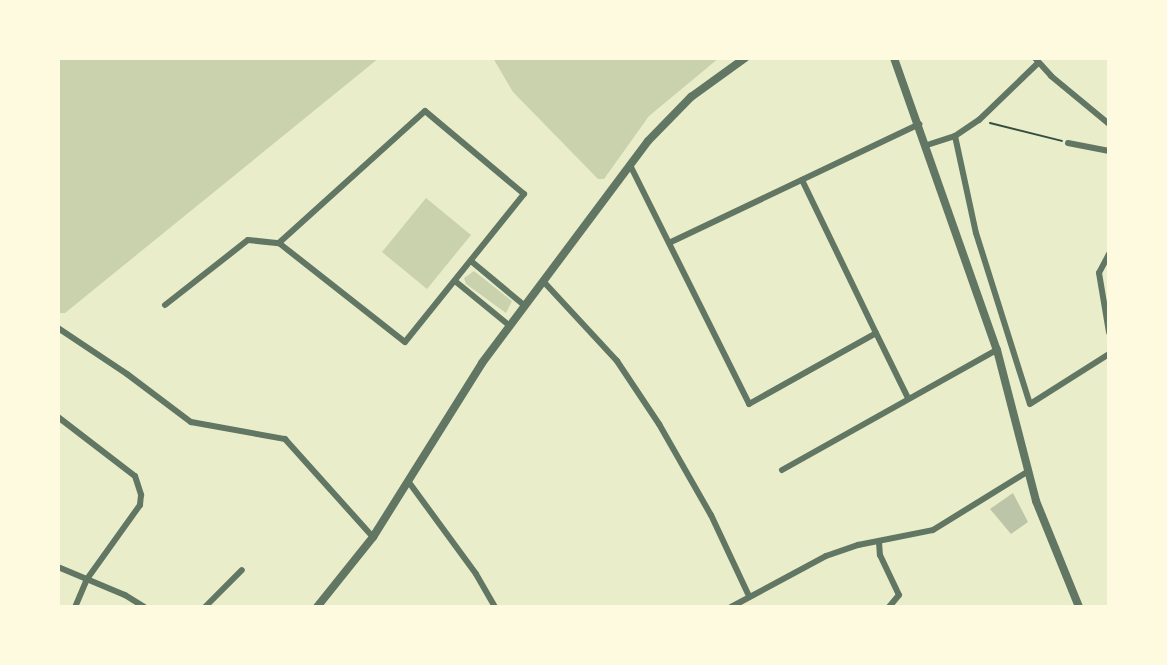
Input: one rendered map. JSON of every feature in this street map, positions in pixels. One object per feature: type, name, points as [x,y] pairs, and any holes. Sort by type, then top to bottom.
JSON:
[{"type":"street","points":[[317,607],[373,537],[464,390],[630,165],[676,110],[715,77],[745,58]]},
{"type":"street","points":[[894,58],[997,350],[1027,472],[1079,607]]},
{"type":"street","points":[[927,145],[955,136],[979,120],[1036,61],[1109,124]]},
{"type":"street","points":[[165,305],[248,240],[279,243],[405,342],[524,194],[425,111],[279,243]]},
{"type":"street","points":[[671,242],[919,124]]},
{"type":"street","points":[[955,136],[976,233],[1030,404],[1109,354]]},
{"type":"street","points":[[1068,143],[1109,151]]},
{"type":"street","points":[[630,165],[749,404],[876,333]]},
{"type":"street","points":[[802,180],[908,398]]},
{"type":"street","points":[[1109,254],[1099,273],[1109,332]]},
{"type":"street","points":[[471,261],[525,306]]},
{"type":"street","points":[[455,281],[510,326]]},
{"type":"street","points":[[543,281],[617,361],[659,424],[711,515],[749,596]]},
{"type":"street","points":[[58,328],[191,422],[285,439],[373,537]]},
{"type":"street","points":[[782,470],[997,350]]},
{"type":"street","points":[[58,417],[135,476],[141,490],[140,505],[87,579],[75,607]]},
{"type":"street","points":[[731,607],[826,556],[858,545],[933,530],[1027,472]]},
{"type":"street","points":[[408,481],[476,574],[495,607]]},
{"type":"street","points":[[879,542],[880,555],[899,595],[889,607]]},
{"type":"street","points":[[58,567],[144,607]]},
{"type":"street","points":[[205,607],[242,570]]},
{"type":"path","points":[[989,123],[1068,143]]},
{"type":"green space","points":[[58,58],[379,58],[65,313],[58,313]]},
{"type":"green space","points":[[493,58],[719,58],[649,116],[604,179],[598,179],[513,92]]},
{"type":"green space","points":[[426,198],[471,235],[427,289],[382,252]]},
{"type":"green space","points":[[474,271],[512,301],[506,313],[466,284],[464,278]]},
{"type":"building","points":[[1013,493],[1028,522],[1011,534],[990,509]]}]
